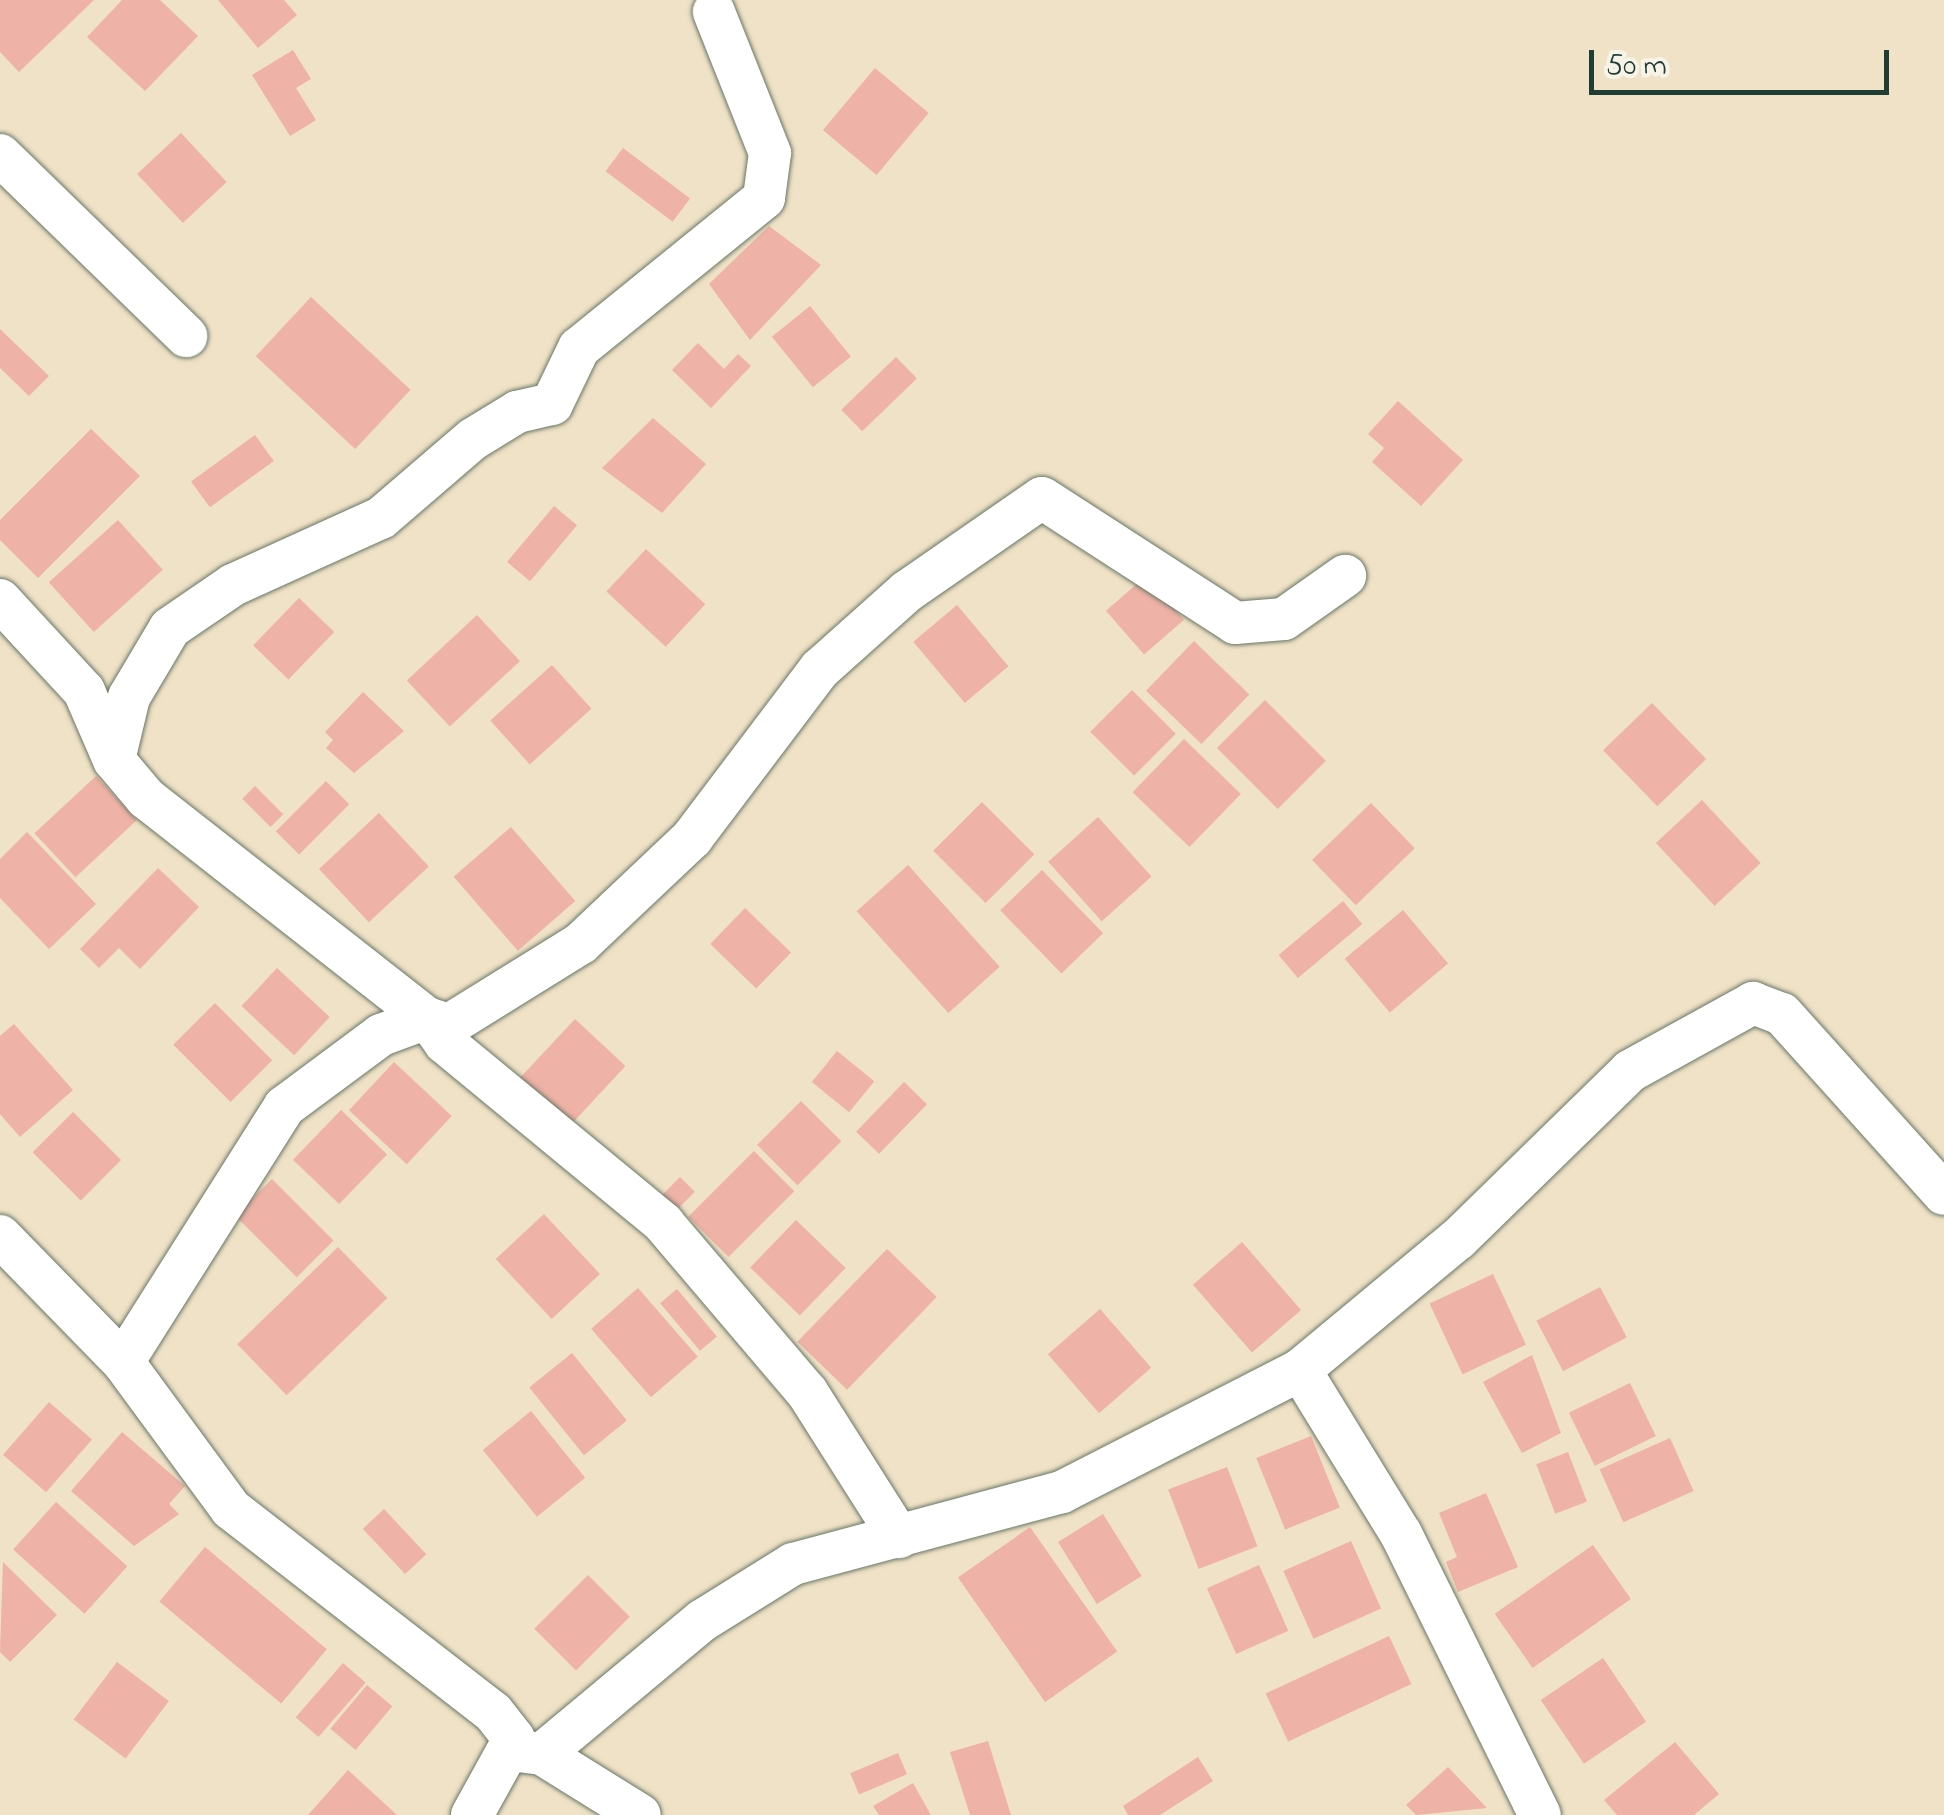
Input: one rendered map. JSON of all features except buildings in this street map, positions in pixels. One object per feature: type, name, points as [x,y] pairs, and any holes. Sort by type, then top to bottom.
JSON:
[{"type":"street","points":[[114,760],[129,697],[170,628],[233,585],[381,518],[473,439],[517,412],[552,404],[579,348],[764,198],[770,153],[714,12]]},
{"type":"street","points":[[0,155],[186,336]]},
{"type":"street","points":[[123,1362],[284,1106],[380,1035],[427,1018],[448,1024],[581,943],[692,838],[820,669],[906,592],[1042,498],[1236,623],[1284,619],[1345,576]]},
{"type":"street","points":[[0,600],[84,691],[114,760],[172,820],[427,1018],[445,1044],[664,1223],[807,1392],[900,1537]]},
{"type":"street","points":[[472,1815],[526,1752],[704,1620],[793,1564],[1062,1492],[1300,1370],[1458,1239],[1630,1071],[1753,1003],[1782,1014],[1944,1194]]},
{"type":"street","points":[[0,1236],[123,1362],[231,1509],[493,1712],[526,1752],[640,1815]]},
{"type":"street","points":[[1300,1370],[1401,1534],[1540,1815]]}]
